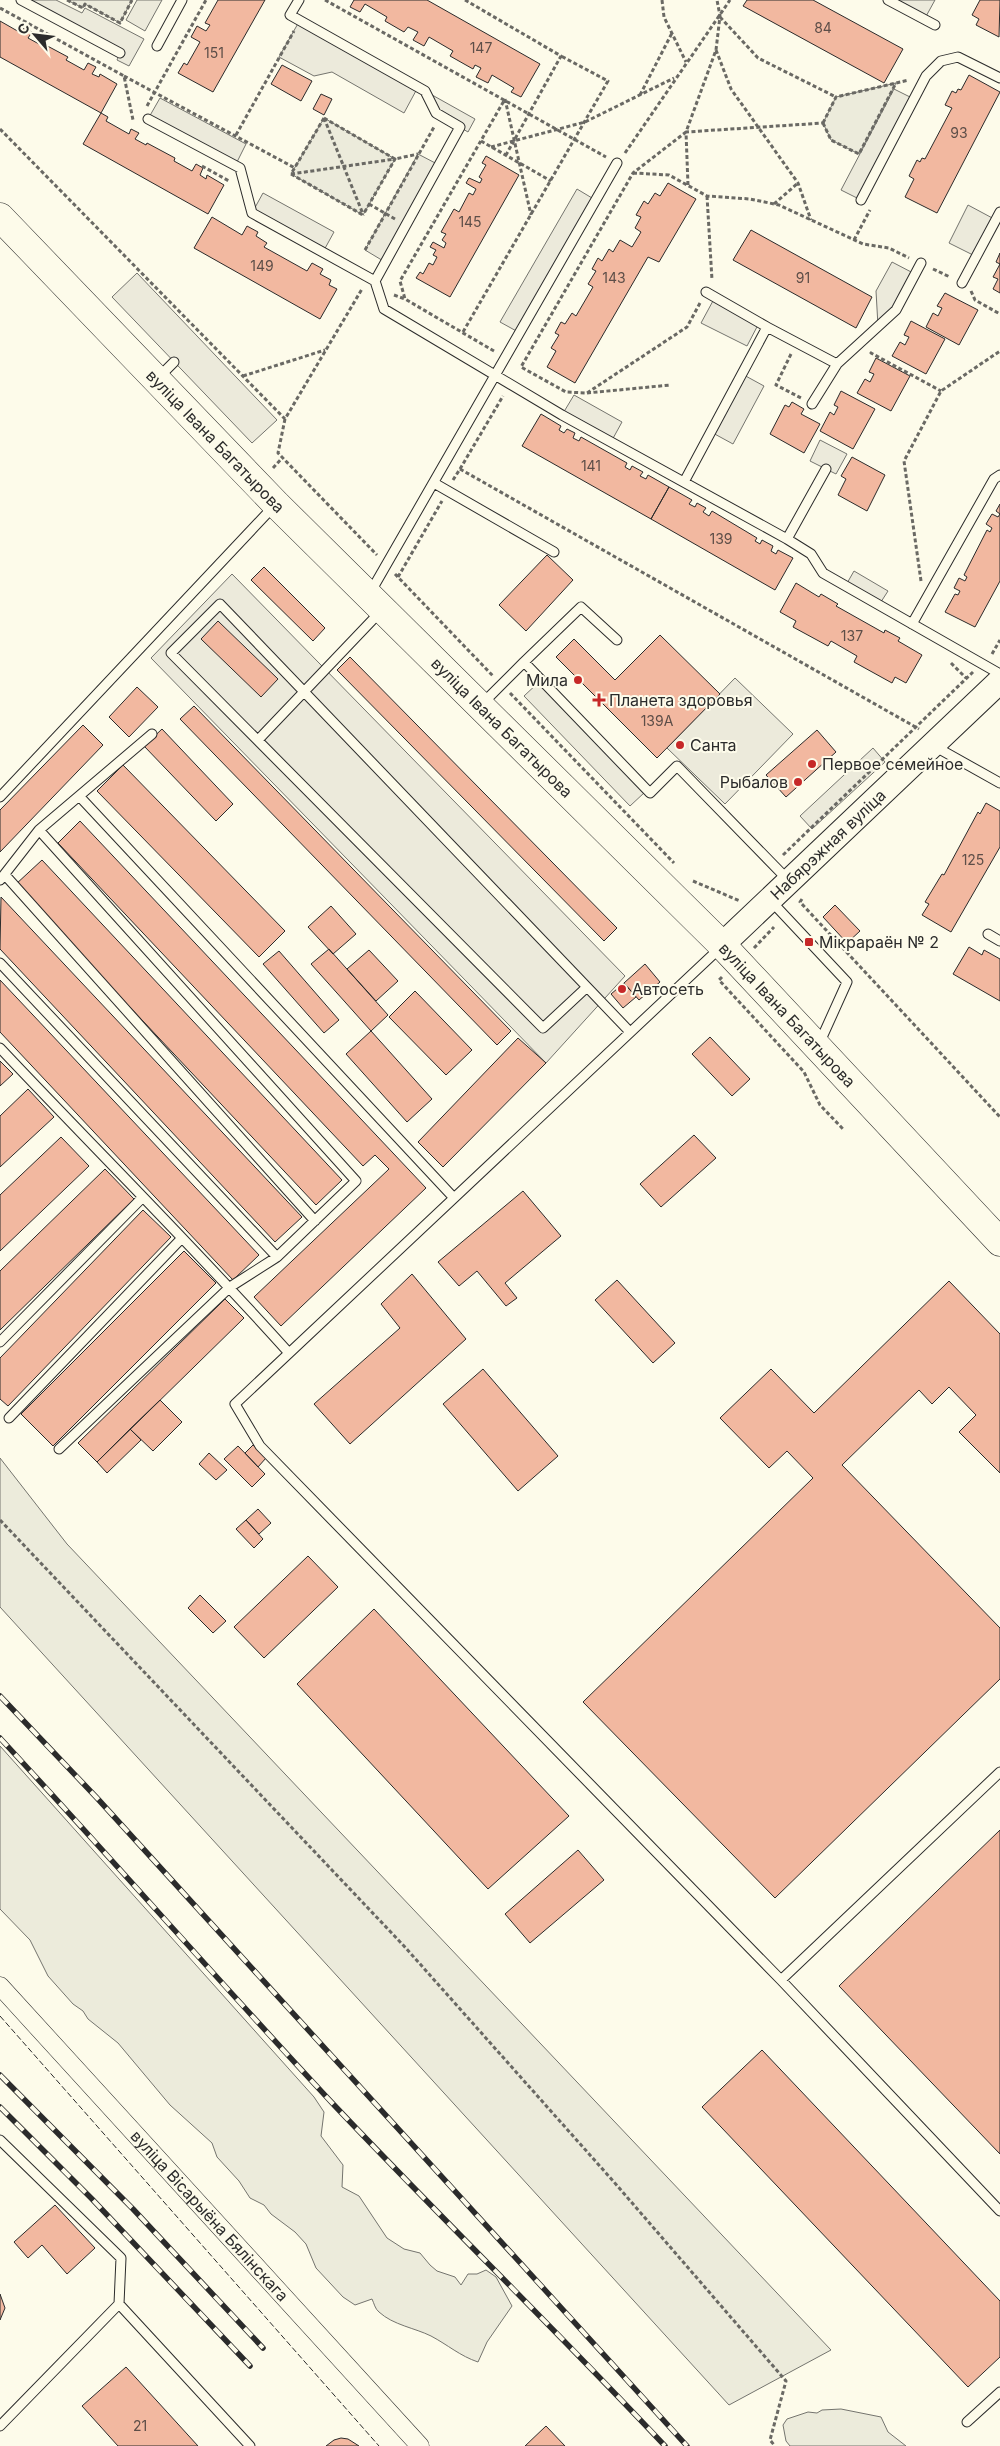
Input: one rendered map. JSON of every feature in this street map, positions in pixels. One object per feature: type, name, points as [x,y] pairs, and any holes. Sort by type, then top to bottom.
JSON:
[{"type":"main road","name":"вуліца Івана Багатырова","points":[[0,217],[164,371],[276,504],[722,945],[1000,1242]]},
{"type":"main road","name":"Набярэжная вуліца","points":[[722,945],[770,900],[798,888],[932,745],[1000,681]]},
{"type":"street","name":"вуліца Вісарыёна Бялінскага","points":[[0,1986],[420,2446]]},
{"type":"lane","points":[[21,0],[120,53]]},
{"type":"lane","points":[[157,46],[182,0]]},
{"type":"lane","points":[[298,0],[290,15],[425,91],[436,113],[460,128],[375,281]]},
{"type":"lane","points":[[888,0],[935,25]]},
{"type":"lane","points":[[861,200],[923,81],[941,61],[958,57],[1000,78]]},
{"type":"lane","points":[[148,119],[240,168],[252,213],[375,281],[384,309],[496,375],[811,554],[823,573],[1000,674]]},
{"type":"lane","points":[[258,740],[305,692],[376,602],[434,483],[618,163]]},
{"type":"lane","points":[[962,283],[1000,212]]},
{"type":"lane","points":[[812,404],[837,364],[896,310],[921,263]]},
{"type":"lane","points":[[706,292],[837,364]]},
{"type":"lane","points":[[684,482],[767,327]]},
{"type":"lane","points":[[786,540],[826,469]]},
{"type":"lane","points":[[912,624],[994,479],[1000,475]]},
{"type":"lane","points":[[434,483],[554,552]]},
{"type":"lane","points":[[0,797],[276,504]]},
{"type":"lane","points":[[587,987],[543,1028],[171,653],[220,604],[305,692],[587,987],[630,1032]]},
{"type":"lane","points":[[481,706],[581,607],[617,640]]},
{"type":"lane","points":[[524,662],[650,793],[677,766],[773,865],[798,888]]},
{"type":"lane","points":[[152,734],[40,830],[2,878],[314,1221]]},
{"type":"lane","points":[[932,745],[1000,784]]},
{"type":"lane","points":[[80,797],[454,1198]]},
{"type":"lane","points":[[40,830],[356,1181],[277,1257],[230,1287],[59,1449]]},
{"type":"lane","points":[[770,900],[847,982],[818,1046]]},
{"type":"lane","points":[[988,934],[1000,941]]},
{"type":"lane","points":[[722,945],[235,1404],[260,1446],[781,1980],[1000,2211]]},
{"type":"lane","points":[[0,963],[277,1257]]},
{"type":"lane","points":[[0,1048],[181,1239],[230,1287],[289,1353]]},
{"type":"lane","points":[[0,1342],[142,1198]]},
{"type":"lane","points":[[9,1418],[181,1239]]},
{"type":"lane","points":[[781,1980],[1000,1772]]},
{"type":"lane","points":[[0,2140],[121,2258],[119,2304],[0,2426]]},
{"type":"lane","points":[[119,2304],[250,2446]]},
{"type":"lane","points":[[967,2422],[1000,2392]]},
{"type":"path","points":[[67,0],[83,8],[85,4],[120,23],[132,0]]},
{"type":"path","points":[[325,0],[576,138],[633,173],[669,175],[706,196],[750,199],[774,204],[863,244],[889,248],[932,269],[929,276]]},
{"type":"path","points":[[463,332],[608,81],[465,0]]},
{"type":"path","points":[[662,0],[664,17],[686,62]]},
{"type":"path","points":[[688,186],[686,132],[716,50],[720,16],[717,0]]},
{"type":"path","points":[[618,163],[730,0]]},
{"type":"path","points":[[0,8],[295,168]]},
{"type":"path","points":[[720,16],[758,58],[836,98],[915,78],[923,81]]},
{"type":"path","points":[[236,135],[300,20]]},
{"type":"path","points":[[640,95],[672,33]]},
{"type":"path","points":[[716,50],[731,88],[798,183],[812,220]]},
{"type":"path","points":[[506,155],[561,56]]},
{"type":"path","points":[[124,76],[135,128]]},
{"type":"path","points":[[491,147],[585,122],[676,78]]},
{"type":"path","points":[[823,123],[831,140],[859,154],[896,83]]},
{"type":"path","points":[[823,123],[836,98]]},
{"type":"path","points":[[505,99],[400,281],[405,299],[566,392],[587,393],[670,385]]},
{"type":"path","points":[[505,99],[531,215]]},
{"type":"path","points":[[365,250],[440,116]]},
{"type":"path","points":[[324,118],[395,159]]},
{"type":"path","points":[[324,118],[363,215]]},
{"type":"path","points":[[291,174],[324,118]]},
{"type":"path","points":[[488,670],[398,577],[633,173],[686,132],[823,123]]},
{"type":"path","points":[[0,129],[285,419]]},
{"type":"path","points":[[481,141],[551,181]]},
{"type":"path","points":[[291,174],[418,154]]},
{"type":"path","points":[[363,215],[395,159]]},
{"type":"path","points":[[291,174],[363,215]]},
{"type":"path","points":[[774,204],[798,183]]},
{"type":"path","points":[[706,196],[712,281]]},
{"type":"path","points":[[369,204],[385,214]]},
{"type":"path","points":[[854,240],[872,206]]},
{"type":"path","points":[[363,286],[285,419],[278,453],[378,556]]},
{"type":"path","points":[[587,393],[687,328]]},
{"type":"path","points":[[871,353],[877,346]]},
{"type":"path","points":[[243,376],[325,350]]},
{"type":"path","points":[[853,350],[871,353],[941,391]]},
{"type":"path","points":[[926,600],[921,580],[904,461],[941,391],[1000,351]]},
{"type":"path","points":[[460,469],[917,726],[932,745]]},
{"type":"path","points":[[773,865],[981,664],[993,652],[1000,640]]},
{"type":"path","points":[[948,661],[966,678]]},
{"type":"path","points":[[515,697],[679,867]]},
{"type":"path","points":[[686,874],[693,882],[737,899]]},
{"type":"path","points":[[798,888],[800,902],[1000,1117]]},
{"type":"path","points":[[719,980],[804,1072],[820,1106],[843,1129]]},
{"type":"path","points":[[0,1520],[404,1946],[614,2182],[786,2380],[770,2440],[776,2446]]},
{"type":"shaded area","points":[[21,0],[56,0],[82,13],[85,8],[144,39],[129,66],[117,60],[120,53]]},
{"type":"shaded area","points":[[67,0],[132,0],[120,23],[85,4],[83,8]]},
{"type":"shaded area","points":[[137,0],[162,0],[145,31],[126,20]]},
{"type":"shaded area","points":[[888,0],[935,0],[924,20]]},
{"type":"shaded area","points":[[300,20],[418,87],[404,113],[332,72],[314,76],[279,57]]},
{"type":"shaded area","points":[[896,83],[859,154],[831,140],[823,123],[836,97]]},
{"type":"shaded area","points":[[894,89],[914,99],[861,200],[841,190]]},
{"type":"shaded area","points":[[425,91],[475,119],[468,132],[436,113]]},
{"type":"shaded area","points":[[160,98],[246,144],[235,166],[148,119]]},
{"type":"shaded area","points":[[324,118],[395,159],[363,215],[291,174]]},
{"type":"shaded area","points":[[418,154],[439,165],[385,262],[365,250]]},
{"type":"shaded area","points":[[577,189],[597,201],[520,333],[500,322]]},
{"type":"shaded area","points":[[263,193],[334,232],[323,252],[252,213]]},
{"type":"shaded area","points":[[968,205],[996,220],[977,257],[949,243]]},
{"type":"shaded area","points":[[892,262],[915,274],[896,310],[878,326],[876,291]]},
{"type":"shaded area","points":[[137,273],[277,420],[252,443],[112,297]]},
{"type":"shaded area","points":[[714,299],[759,323],[747,346],[701,323]]},
{"type":"shaded area","points":[[742,374],[764,386],[733,444],[711,432]]},
{"type":"shaded area","points":[[574,395],[622,422],[611,442],[562,415]]},
{"type":"shaded area","points":[[820,440],[847,454],[836,474],[810,461]]},
{"type":"shaded area","points":[[854,571],[888,591],[879,605],[846,585]]},
{"type":"shaded area","points":[[232,574],[625,976],[546,1063],[151,658]]},
{"type":"shaded area","points":[[735,678],[793,734],[725,804],[667,748]]},
{"type":"shaded area","points":[[539,682],[645,792],[630,806],[524,696]]},
{"type":"shaded area","points":[[873,748],[885,762],[812,829],[800,816]]},
{"type":"shaded area","points":[[0,1458],[67,1544],[831,2350],[729,2405],[0,1607]]},
{"type":"shaded area","points":[[0,1746],[314,2097],[324,2112],[321,2136],[343,2165],[342,2187],[359,2196],[387,2238],[404,2249],[420,2253],[437,2271],[455,2277],[461,2285],[468,2274],[477,2274],[486,2270],[496,2277],[512,2306],[487,2342],[478,2362],[460,2354],[425,2333],[397,2323],[385,2316],[376,2309],[372,2299],[355,2305],[343,2297],[316,2268],[306,2244],[295,2232],[271,2214],[264,2205],[250,2198],[239,2181],[217,2157],[212,2143],[170,2105],[118,2043],[88,2019],[83,2011],[73,2004],[48,1976],[30,1940],[0,1909]]},
{"type":"shaded area","points":[[841,2409],[881,2417],[888,2432],[906,2446],[790,2446],[786,2441],[783,2425],[787,2419],[808,2412],[817,2413],[822,2410]]},
{"type":"building","points":[[218,0],[265,0],[213,92],[178,73],[184,63],[187,65],[200,42],[191,37],[197,26],[206,31],[210,25],[205,23]]},
{"type":"building","points":[[354,0],[427,0],[540,64],[521,97],[511,92],[514,88],[492,75],[488,83],[476,77],[481,68],[475,65],[473,69],[450,56],[453,51],[429,37],[424,46],[413,40],[418,32],[408,27],[404,32],[385,21],[387,17],[365,4],[360,12],[350,7]]},
{"type":"building","points":[[747,0],[813,0],[903,49],[884,83],[743,6]]},
{"type":"building","points":[[980,0],[1000,0],[999,37],[976,25],[979,19],[972,15]]},
{"type":"building","points":[[0,21],[21,33],[24,28],[32,32],[28,38],[39,44],[40,42],[68,57],[66,60],[84,70],[88,63],[96,67],[92,74],[99,77],[100,74],[117,84],[101,113],[0,57]]},
{"type":"building","points":[[282,65],[312,81],[301,101],[271,84]]},
{"type":"building","points":[[969,75],[1000,92],[937,213],[905,197],[914,179],[909,176],[917,160],[920,162],[922,158],[925,159],[952,108],[945,105],[952,91],[956,93],[958,89],[961,90]]},
{"type":"building","points":[[321,94],[332,99],[324,115],[313,109]]},
{"type":"building","points":[[101,113],[108,117],[106,121],[129,134],[131,129],[139,133],[135,139],[146,145],[147,143],[175,158],[174,161],[192,171],[196,164],[203,168],[200,175],[206,179],[207,175],[224,185],[208,214],[83,144]]},
{"type":"building","points":[[486,156],[519,175],[450,297],[416,278],[420,272],[423,274],[429,263],[433,265],[437,257],[433,255],[436,250],[430,247],[433,242],[444,248],[446,243],[442,240],[446,234],[441,232],[454,209],[459,212],[469,193],[473,195],[476,189],[466,183],[469,178],[480,183],[482,179],[479,177],[486,165],[482,163]]},
{"type":"building","points":[[668,183],[696,199],[659,262],[648,257],[575,383],[547,367],[556,351],[551,348],[559,335],[555,333],[561,322],[565,324],[572,313],[576,316],[593,287],[588,284],[596,271],[592,269],[598,258],[602,261],[609,249],[613,252],[620,240],[632,247],[641,232],[635,228],[641,217],[636,215],[644,201],[648,204],[655,193],[660,196]]},
{"type":"building","points":[[212,217],[242,235],[247,226],[258,232],[256,236],[267,243],[264,247],[307,271],[312,263],[323,269],[320,274],[331,280],[329,285],[337,289],[320,319],[194,248]]},
{"type":"building","points":[[751,230],[872,297],[856,328],[733,260]]},
{"type":"building","points":[[1000,253],[1000,264],[996,262]]},
{"type":"building","points":[[1000,264],[1000,293],[993,289],[998,279],[993,277]]},
{"type":"building","points":[[945,293],[978,310],[959,345],[926,327],[933,313],[938,316],[942,308],[937,306]]},
{"type":"building","points":[[911,321],[945,339],[926,374],[892,356],[900,342],[905,345],[909,337],[904,335]]},
{"type":"building","points":[[876,358],[910,376],[891,411],[857,393],[865,379],[870,382],[874,374],[869,372]]},
{"type":"building","points":[[841,391],[875,409],[853,449],[820,431],[830,412],[834,415],[838,407],[834,405]]},
{"type":"building","points":[[792,402],[804,409],[801,414],[820,424],[804,453],[770,434],[785,405],[789,407]]},
{"type":"building","points":[[541,414],[561,426],[559,430],[564,433],[567,429],[575,433],[573,438],[579,441],[581,437],[627,463],[625,467],[630,470],[632,466],[643,472],[640,476],[646,479],[648,475],[669,487],[651,519],[522,446]]},
{"type":"building","points":[[852,457],[885,475],[867,511],[838,495],[846,479],[841,476]]},
{"type":"building","points":[[669,487],[692,500],[689,504],[695,507],[697,503],[706,508],[703,512],[709,516],[712,511],[757,538],[755,541],[760,544],[762,540],[773,546],[771,551],[776,554],[778,550],[793,558],[775,590],[651,519]]},
{"type":"building","points":[[1000,504],[1000,514],[996,511]]},
{"type":"building","points":[[992,514],[998,517],[1000,514],[1000,581],[975,627],[945,612],[955,594],[958,595],[960,591],[954,588],[959,578],[965,581],[967,577],[964,575],[987,530],[990,532],[992,528],[986,524]]},
{"type":"building","points":[[547,555],[573,580],[526,631],[499,605]]},
{"type":"building","points":[[264,567],[325,628],[313,641],[251,580]]},
{"type":"building","points":[[796,583],[819,597],[821,594],[838,604],[836,606],[884,633],[885,630],[900,638],[898,641],[922,655],[906,683],[895,677],[892,683],[854,662],[857,656],[831,641],[828,646],[793,627],[796,621],[780,612]]},
{"type":"building","points":[[218,621],[278,679],[261,697],[201,639]]},
{"type":"building","points":[[660,635],[720,694],[657,758],[556,657],[574,639],[615,680]]},
{"type":"building","points":[[350,657],[617,928],[604,941],[337,670]]},
{"type":"building","points":[[137,687],[158,707],[129,737],[109,717]]},
{"type":"building","points":[[194,706],[511,1031],[497,1045],[180,719]]},
{"type":"building","points":[[83,725],[103,745],[0,852],[0,810]]},
{"type":"building","points":[[162,729],[233,804],[216,821],[144,746]]},
{"type":"building","points":[[817,730],[836,752],[786,797],[766,775]]},
{"type":"building","points":[[123,765],[285,931],[259,957],[97,791]]},
{"type":"building","points":[[986,803],[1000,811],[1000,847],[951,932],[922,915],[929,904],[925,902],[942,874],[944,875],[978,812],[980,814]]},
{"type":"building","points":[[80,821],[426,1188],[281,1326],[254,1297],[389,1169],[375,1155],[363,1166],[58,843]]},
{"type":"building","points":[[42,860],[342,1180],[316,1205],[15,885]]},
{"type":"building","points":[[1,897],[302,1217],[275,1242],[0,949]]},
{"type":"building","points":[[835,905],[860,931],[847,943],[823,917]]},
{"type":"building","points":[[331,906],[356,934],[333,954],[308,927]]},
{"type":"building","points":[[969,947],[982,955],[984,950],[1000,959],[1000,1001],[953,974]]},
{"type":"building","points":[[329,949],[388,1015],[371,1031],[311,964]]},
{"type":"building","points":[[369,950],[398,981],[376,1001],[347,969]]},
{"type":"building","points":[[279,951],[339,1020],[324,1033],[263,964]]},
{"type":"building","points":[[645,964],[660,982],[639,1000],[624,983]]},
{"type":"building","points":[[0,980],[259,1255],[233,1280],[0,1032]]},
{"type":"building","points":[[624,983],[636,997],[623,1008],[611,994]]},
{"type":"building","points":[[415,991],[472,1050],[446,1075],[389,1017]]},
{"type":"building","points":[[371,1031],[432,1099],[407,1122],[346,1054]]},
{"type":"building","points":[[710,1037],[750,1079],[732,1096],[692,1054]]},
{"type":"building","points":[[518,1038],[546,1063],[443,1167],[418,1142]]},
{"type":"building","points":[[0,1061],[13,1074],[0,1086]]},
{"type":"building","points":[[28,1089],[54,1117],[0,1167],[0,1116]]},
{"type":"building","points":[[694,1135],[716,1158],[661,1207],[640,1184]]},
{"type":"building","points":[[61,1137],[89,1166],[0,1251],[0,1195]]},
{"type":"building","points":[[105,1169],[134,1199],[0,1330],[0,1271]]},
{"type":"building","points":[[523,1191],[561,1236],[505,1283],[517,1298],[506,1306],[477,1271],[459,1286],[438,1262]]},
{"type":"building","points":[[143,1210],[171,1237],[8,1406],[0,1399],[0,1358]]},
{"type":"building","points":[[184,1251],[216,1283],[53,1446],[21,1414]]},
{"type":"building","points":[[412,1274],[466,1339],[350,1444],[314,1404],[400,1328],[381,1304]]},
{"type":"building","points":[[617,1280],[675,1343],[653,1363],[595,1300]]},
{"type":"building","points":[[949,1281],[1000,1334],[1000,1473],[959,1432],[976,1415],[949,1387],[932,1404],[919,1390],[842,1465],[1000,1628],[1000,1679],[775,1898],[583,1702],[813,1478],[787,1451],[769,1468],[720,1418],[771,1369],[814,1413]]},
{"type":"building","points":[[225,1299],[244,1318],[97,1462],[78,1443]]},
{"type":"building","points":[[483,1369],[558,1456],[518,1491],[443,1404]]},
{"type":"building","points":[[160,1400],[182,1422],[153,1451],[130,1429]]},
{"type":"building","points":[[130,1429],[141,1440],[107,1473],[97,1462]]},
{"type":"building","points":[[253,1445],[266,1458],[258,1467],[245,1453]]},
{"type":"building","points":[[238,1446],[265,1474],[252,1487],[224,1459]]},
{"type":"building","points":[[209,1453],[227,1470],[216,1480],[199,1464]]},
{"type":"building","points":[[258,1509],[271,1523],[259,1534],[246,1520]]},
{"type":"building","points":[[246,1520],[263,1539],[254,1548],[236,1529]]},
{"type":"building","points":[[308,1556],[338,1587],[264,1658],[234,1627]]},
{"type":"building","points":[[200,1595],[226,1621],[213,1633],[188,1608]]},
{"type":"building","points":[[374,1609],[569,1816],[488,1889],[297,1684]]},
{"type":"building","points":[[1000,1830],[1000,2154],[839,1986]]},
{"type":"building","points":[[578,1850],[604,1880],[530,1943],[505,1914]]},
{"type":"building","points":[[762,2050],[1000,2301],[1000,2357],[968,2387],[702,2107]]},
{"type":"building","points":[[55,2205],[95,2248],[67,2274],[42,2245],[28,2258],[14,2242]]},
{"type":"building","points":[[0,2294],[5,2308],[0,2320]]},
{"type":"building","points":[[126,2367],[198,2446],[118,2446],[82,2406]]},
{"type":"building","points":[[546,2426],[565,2446],[525,2446]]},
{"type":"building","points":[[348,2439],[359,2446],[326,2446],[334,2440]]},
{"type":"railway","points":[[0,1696],[97,1798],[687,2446]]},
{"type":"railway","points":[[0,1738],[335,2106],[665,2446]]},
{"type":"railway","points":[[0,2075],[133,2209],[263,2348]]},
{"type":"railway","points":[[0,2107],[92,2199],[250,2366]]},
{"type":"fence","points":[[0,2016],[379,2446]]},
{"type":"place","name":"Мила","points":[[578,680]]},
{"type":"place","name":"Планета здоровья","points":[[599,700]]},
{"type":"place","name":"Санта","points":[[680,745]]},
{"type":"place","name":"Первое семейное","points":[[812,764]]},
{"type":"place","name":"Рыбалов","points":[[798,782]]},
{"type":"place","name":"Мікрараён № 2","points":[[809,942]]},
{"type":"place","name":"Автосеть","points":[[622,989]]}]
